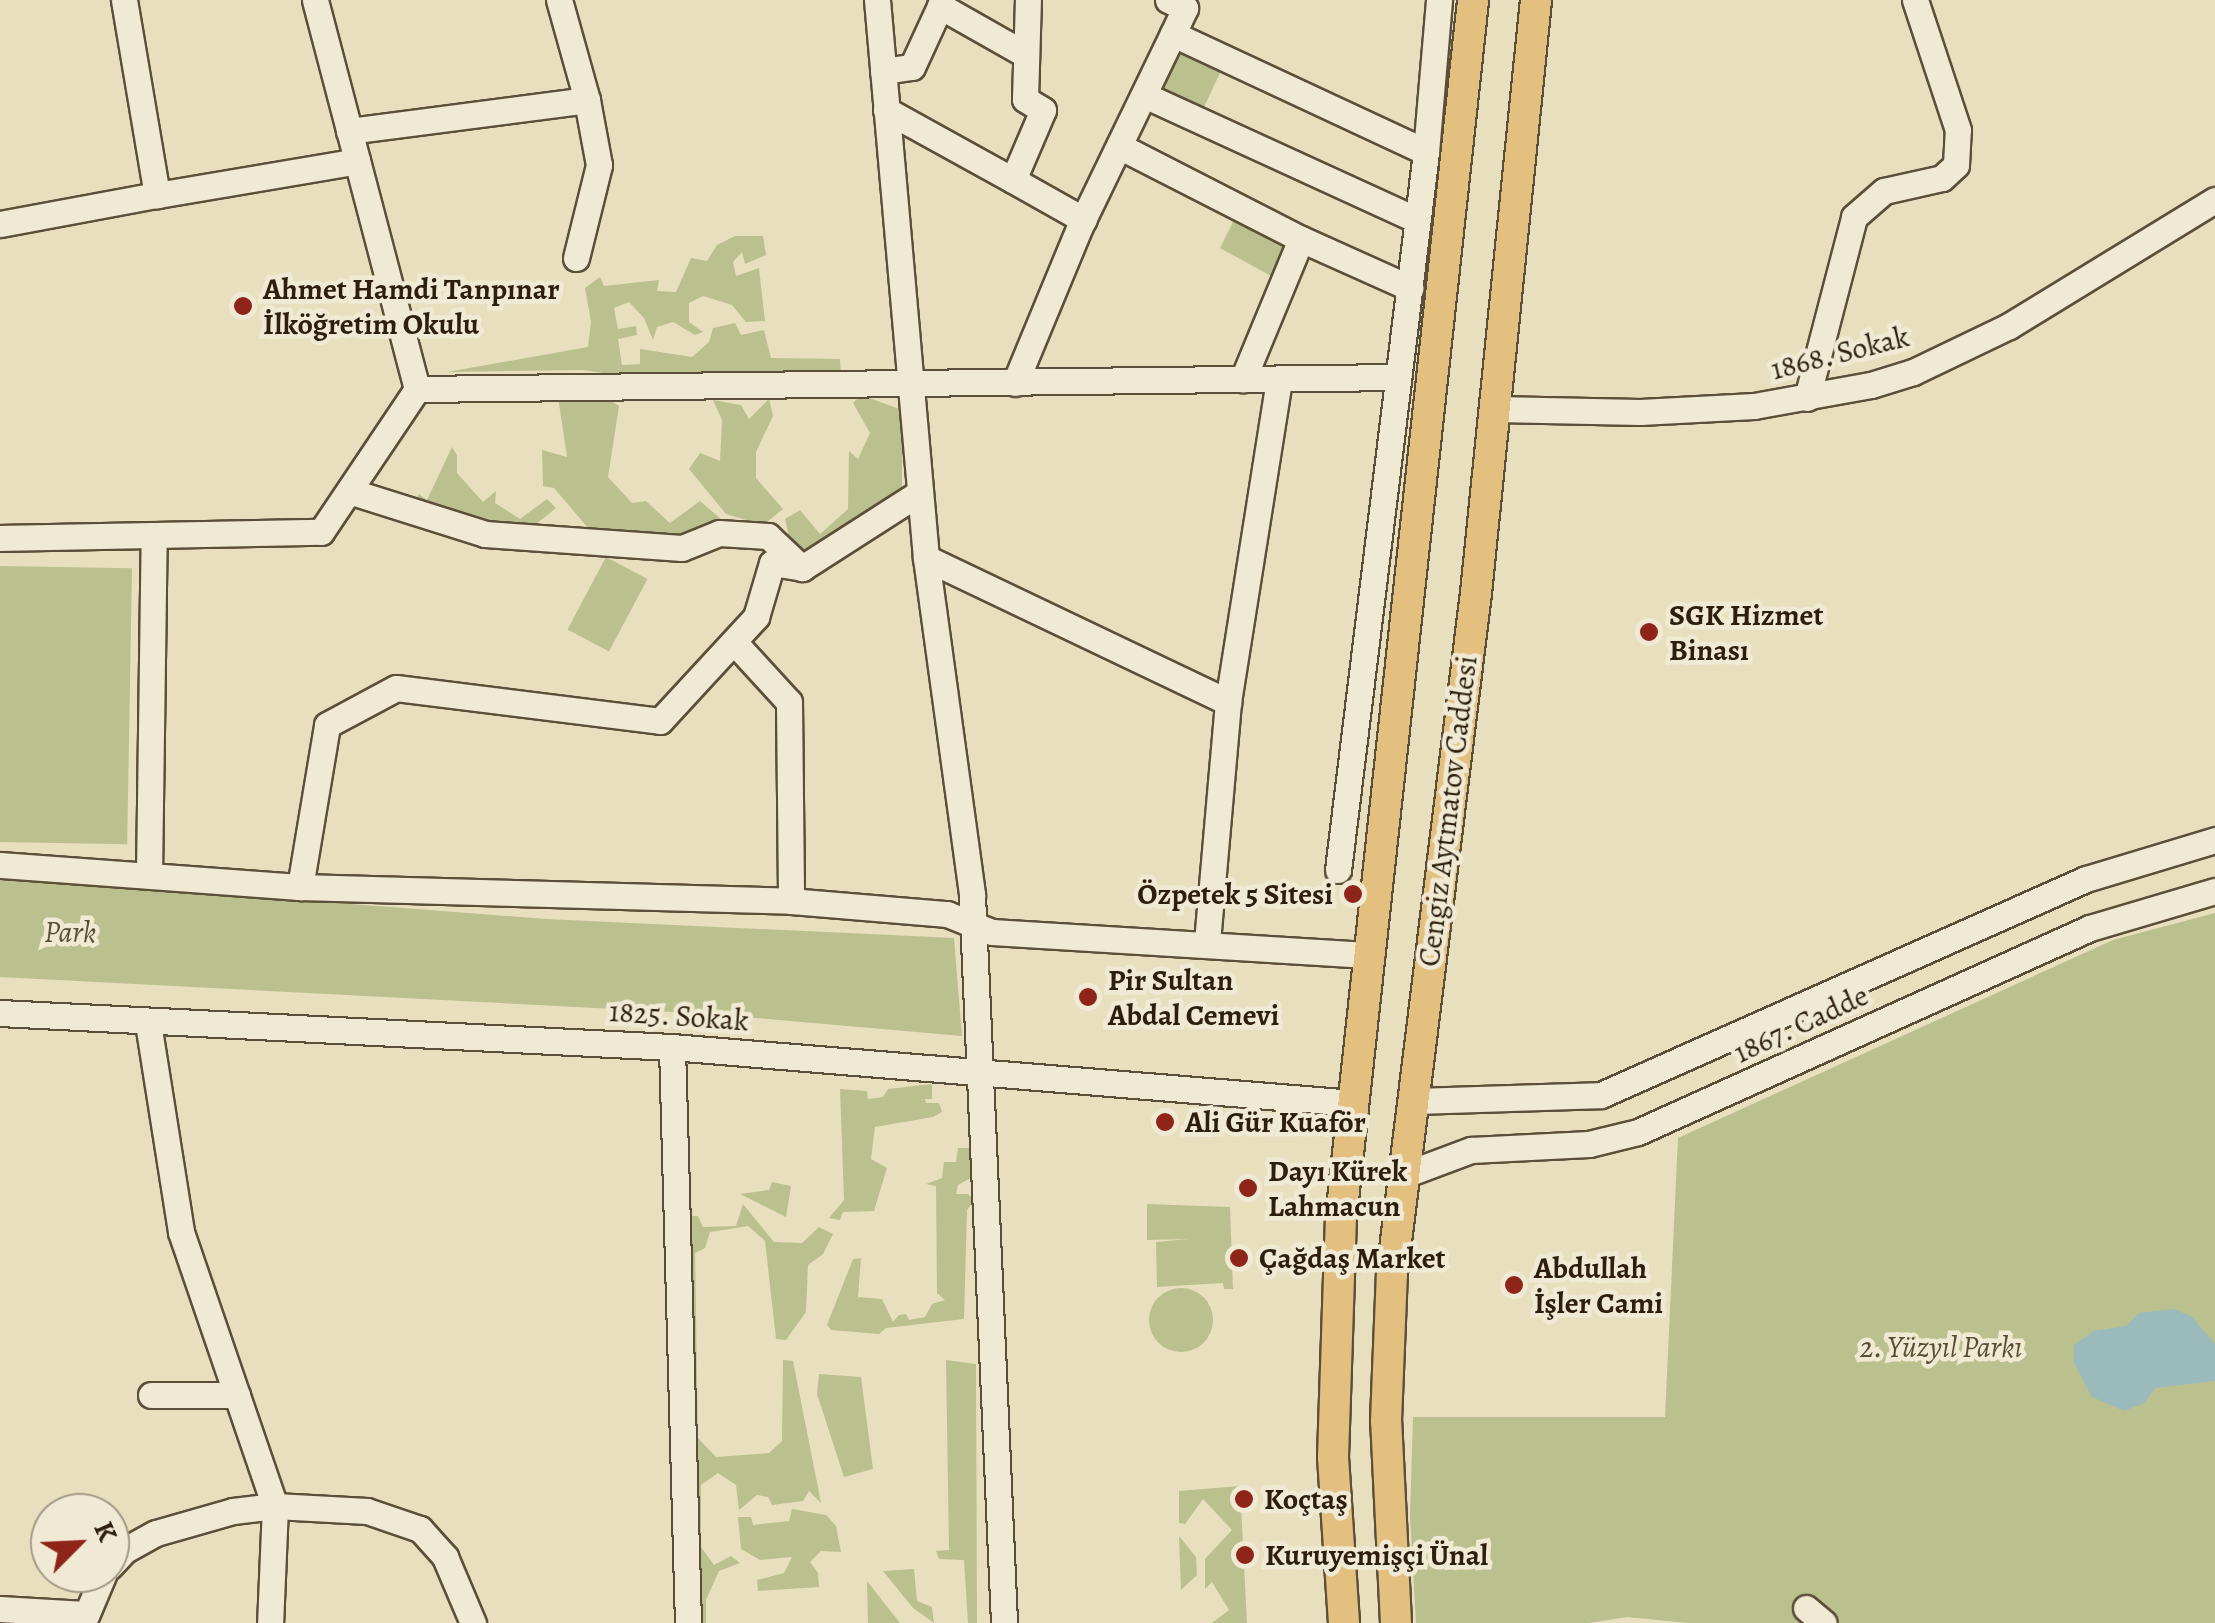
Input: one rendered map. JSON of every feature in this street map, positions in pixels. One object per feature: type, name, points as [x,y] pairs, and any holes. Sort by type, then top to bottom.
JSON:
[{"type":"main road","name":"Cengiz Aytmatov Caddesi","points":[[1344,1623],[1333,1384],[1341,1218],[1474,0]]},
{"type":"main road","name":"Cengiz Aytmatov Caddesi","points":[[1396,1623],[1386,1421],[1391,1292],[1495,409],[1536,0]]},
{"type":"street","points":[[124,0],[157,195]]},
{"type":"street","points":[[0,538],[321,532],[417,389],[315,0]]},
{"type":"street","points":[[559,0],[599,165],[576,258]]},
{"type":"street","points":[[877,0],[919,493],[973,924],[1004,1623]]},
{"type":"street","points":[[1013,180],[1044,110],[1025,99],[1028,0]]},
{"type":"street","points":[[1014,383],[1084,220],[1185,8],[1168,0]]},
{"type":"street","points":[[1338,870],[1426,152],[1439,0]]},
{"type":"street","points":[[1806,398],[1854,218],[1884,190],[1942,178],[1956,165],[1958,130],[1915,0]]},
{"type":"street","points":[[883,72],[912,66],[940,6],[1025,54]]},
{"type":"street","points":[[1173,34],[1426,152]]},
{"type":"street","points":[[1144,94],[1417,220]]},
{"type":"street","points":[[349,130],[586,100]]},
{"type":"street","points":[[886,110],[1084,220]]},
{"type":"street","points":[[1119,146],[1300,239],[1410,288]]},
{"type":"street","points":[[0,224],[357,161]]},
{"type":"street","name":"1868. Sokak","points":[[1495,409],[1640,412],[1754,406],[1871,385],[1963,350],[2050,303],[2159,230],[2215,200]]},
{"type":"street","points":[[1243,380],[1300,239]]},
{"type":"street","points":[[417,389],[1398,377]]},
{"type":"street","points":[[1207,943],[1228,702],[1279,379]]},
{"type":"street","points":[[348,491],[485,534],[682,548],[719,534],[768,536],[802,568]]},
{"type":"street","points":[[300,887],[326,725],[396,688],[660,721],[756,617],[772,564],[802,568],[919,493]]},
{"type":"street","points":[[149,875],[154,536]]},
{"type":"street","points":[[926,558],[1228,702]]},
{"type":"street","points":[[734,642],[789,702],[792,901]]},
{"type":"street","name":"1867. Cadde","points":[[1412,1101],[1601,1095],[2086,879],[2215,840]]},
{"type":"street","points":[[0,865],[300,887],[792,901],[947,914],[1003,933],[1371,954]]},
{"type":"street","name":"1867. Cadde","points":[[1404,1175],[1471,1150],[1589,1144],[1638,1132],[2090,928],[2215,891]]},
{"type":"street","name":"1825. Sokak","points":[[0,1013],[672,1047],[1353,1103]]},
{"type":"street","points":[[148,1023],[181,1232],[275,1506],[270,1623]]},
{"type":"street","points":[[672,1047],[688,1623]]},
{"type":"street","points":[[151,1395],[237,1395]]},
{"type":"street","points":[[130,1547],[156,1532],[233,1511],[275,1506],[367,1511],[420,1530],[445,1557],[474,1623]]},
{"type":"street","points":[[0,1609],[84,1619],[95,1593]]},
{"type":"green space","points":[[1173,34],[1226,59],[1198,121],[1144,96]]},
{"type":"green space","points":[[1237,214],[1301,239],[1282,282],[1220,248]]},
{"type":"green space","points":[[735,236],[763,236],[766,255],[745,264],[742,252],[733,262],[736,276],[759,268],[765,321],[746,322],[732,305],[703,296],[689,303],[689,322],[703,332],[695,335],[673,322],[657,327],[653,340],[644,318],[629,302],[614,308],[618,329],[636,326],[637,335],[618,339],[622,365],[640,364],[640,349],[692,357],[709,342],[713,328],[735,323],[741,335],[764,330],[771,358],[840,359],[841,378],[617,375],[583,370],[447,372],[588,347],[591,322],[585,288],[600,277],[604,286],[659,280],[657,291],[676,292],[691,258],[707,261],[717,245]]},
{"type":"green space","points":[[600,394],[619,406],[608,477],[632,503],[646,501],[670,523],[700,501],[722,520],[682,540],[594,535],[554,488],[543,486],[542,450],[567,457],[558,397]]},
{"type":"green space","points":[[861,395],[902,410],[902,496],[805,555],[790,541],[785,519],[800,510],[820,534],[848,509],[849,451],[858,459],[870,433],[853,403]]},
{"type":"green space","points":[[769,399],[773,416],[756,452],[756,478],[783,509],[763,525],[726,514],[689,469],[700,453],[720,461],[722,420],[713,400],[741,405],[749,419]]},
{"type":"green space","points":[[452,447],[457,455],[457,473],[483,502],[496,491],[495,503],[520,519],[547,499],[556,508],[530,529],[414,504],[419,494],[427,500]]},
{"type":"green space","points":[[606,557],[647,579],[609,651],[568,629]]},
{"type":"green space","points":[[0,566],[132,568],[127,844],[0,842]]},
{"type":"green space","name":"Park","points":[[0,877],[546,919],[954,938],[962,1036],[710,1014],[0,977]]},
{"type":"green space","name":"2. Yüzyıl Parkı","points":[[2215,913],[2215,1623],[1688,1623],[1627,1617],[1589,1623],[1416,1623],[1410,1516],[1413,1417],[1665,1417],[1678,1138],[2113,940]]},
{"type":"green space","points":[[932,1084],[932,1099],[925,1099],[926,1103],[939,1103],[942,1112],[875,1127],[871,1159],[887,1168],[874,1211],[843,1212],[840,1220],[829,1218],[844,1200],[840,1089],[867,1091],[868,1099],[883,1097],[888,1089]]},
{"type":"green space","points":[[958,1148],[979,1148],[978,1174],[958,1185],[956,1194],[968,1194],[974,1200],[967,1210],[964,1319],[886,1328],[879,1334],[831,1330],[827,1325],[853,1259],[861,1258],[858,1297],[882,1299],[893,1322],[899,1315],[906,1314],[909,1320],[925,1317],[932,1304],[945,1300],[937,1293],[936,1186],[926,1184],[942,1178],[944,1162],[956,1162]]},
{"type":"green space","points":[[772,1182],[791,1186],[786,1217],[740,1194],[769,1190]]},
{"type":"green space","points":[[743,1204],[774,1242],[802,1243],[819,1227],[833,1234],[823,1254],[808,1265],[806,1312],[786,1340],[776,1339],[765,1241],[748,1226],[710,1232],[705,1248],[695,1253],[698,1438],[716,1457],[769,1453],[782,1441],[783,1360],[793,1361],[821,1503],[809,1491],[803,1501],[772,1505],[768,1497],[757,1495],[739,1510],[736,1485],[718,1473],[701,1485],[701,1547],[714,1565],[731,1556],[740,1563],[719,1571],[706,1600],[706,1623],[694,1623],[688,1216],[698,1216],[703,1227],[736,1226]]},
{"type":"green space","points":[[1147,1204],[1230,1207],[1233,1289],[1224,1289],[1223,1283],[1157,1287],[1156,1242],[1189,1239],[1147,1240]]},
{"type":"green space","points":[[1181,1288],[1204,1297],[1213,1320],[1204,1343],[1181,1352],[1158,1343],[1149,1320],[1158,1297]]},
{"type":"green space","points":[[946,1360],[976,1364],[977,1623],[968,1623],[964,1560],[939,1559],[936,1551],[949,1550]]},
{"type":"green space","points":[[819,1374],[861,1377],[873,1469],[844,1477],[817,1394]]},
{"type":"green space","points":[[1240,1486],[1247,1623],[1212,1623],[1229,1610],[1212,1582],[1205,1589],[1205,1559],[1232,1530],[1203,1499],[1185,1524],[1179,1523],[1179,1491]]},
{"type":"green space","points":[[792,1509],[826,1515],[836,1526],[841,1552],[821,1551],[810,1562],[818,1573],[819,1587],[758,1591],[757,1580],[784,1573],[792,1557],[760,1560],[741,1549],[738,1517],[751,1517],[753,1525],[789,1521]]},
{"type":"green space","points":[[1179,1536],[1196,1557],[1197,1575],[1181,1590]]},
{"type":"green space","points":[[914,1569],[917,1601],[932,1607],[934,1623],[913,1608],[883,1571]]},
{"type":"green space","points":[[867,1581],[900,1623],[868,1623]]},
{"type":"water","points":[[2173,1309],[2191,1316],[2215,1344],[2215,1381],[2155,1388],[2144,1403],[2124,1411],[2092,1397],[2074,1363],[2074,1345],[2094,1331],[2126,1326],[2139,1313]]},
{"type":"place","name":"Ahmet Hamdi Tanpınar İlköğretim Okulu","points":[[243,306]]},
{"type":"place","name":"SGK Hizmet Binası","points":[[1649,632]]},
{"type":"place","name":"Özpetek 5 Sitesi","points":[[1353,894]]},
{"type":"place","name":"Pir Sultan Abdal Cemevi","points":[[1088,997]]},
{"type":"place","name":"Ali Gür Kuaför","points":[[1165,1122]]},
{"type":"place","name":"Dayı Kürek Lahmacun","points":[[1248,1188]]},
{"type":"place","name":"Çağdaş Market","points":[[1239,1258]]},
{"type":"place","name":"Abdullah İşler Cami","points":[[1514,1285]]},
{"type":"place","name":"Koçtaş","points":[[1244,1499]]},
{"type":"place","name":"Kuruyemişçi Ünal","points":[[1245,1555]]}]
